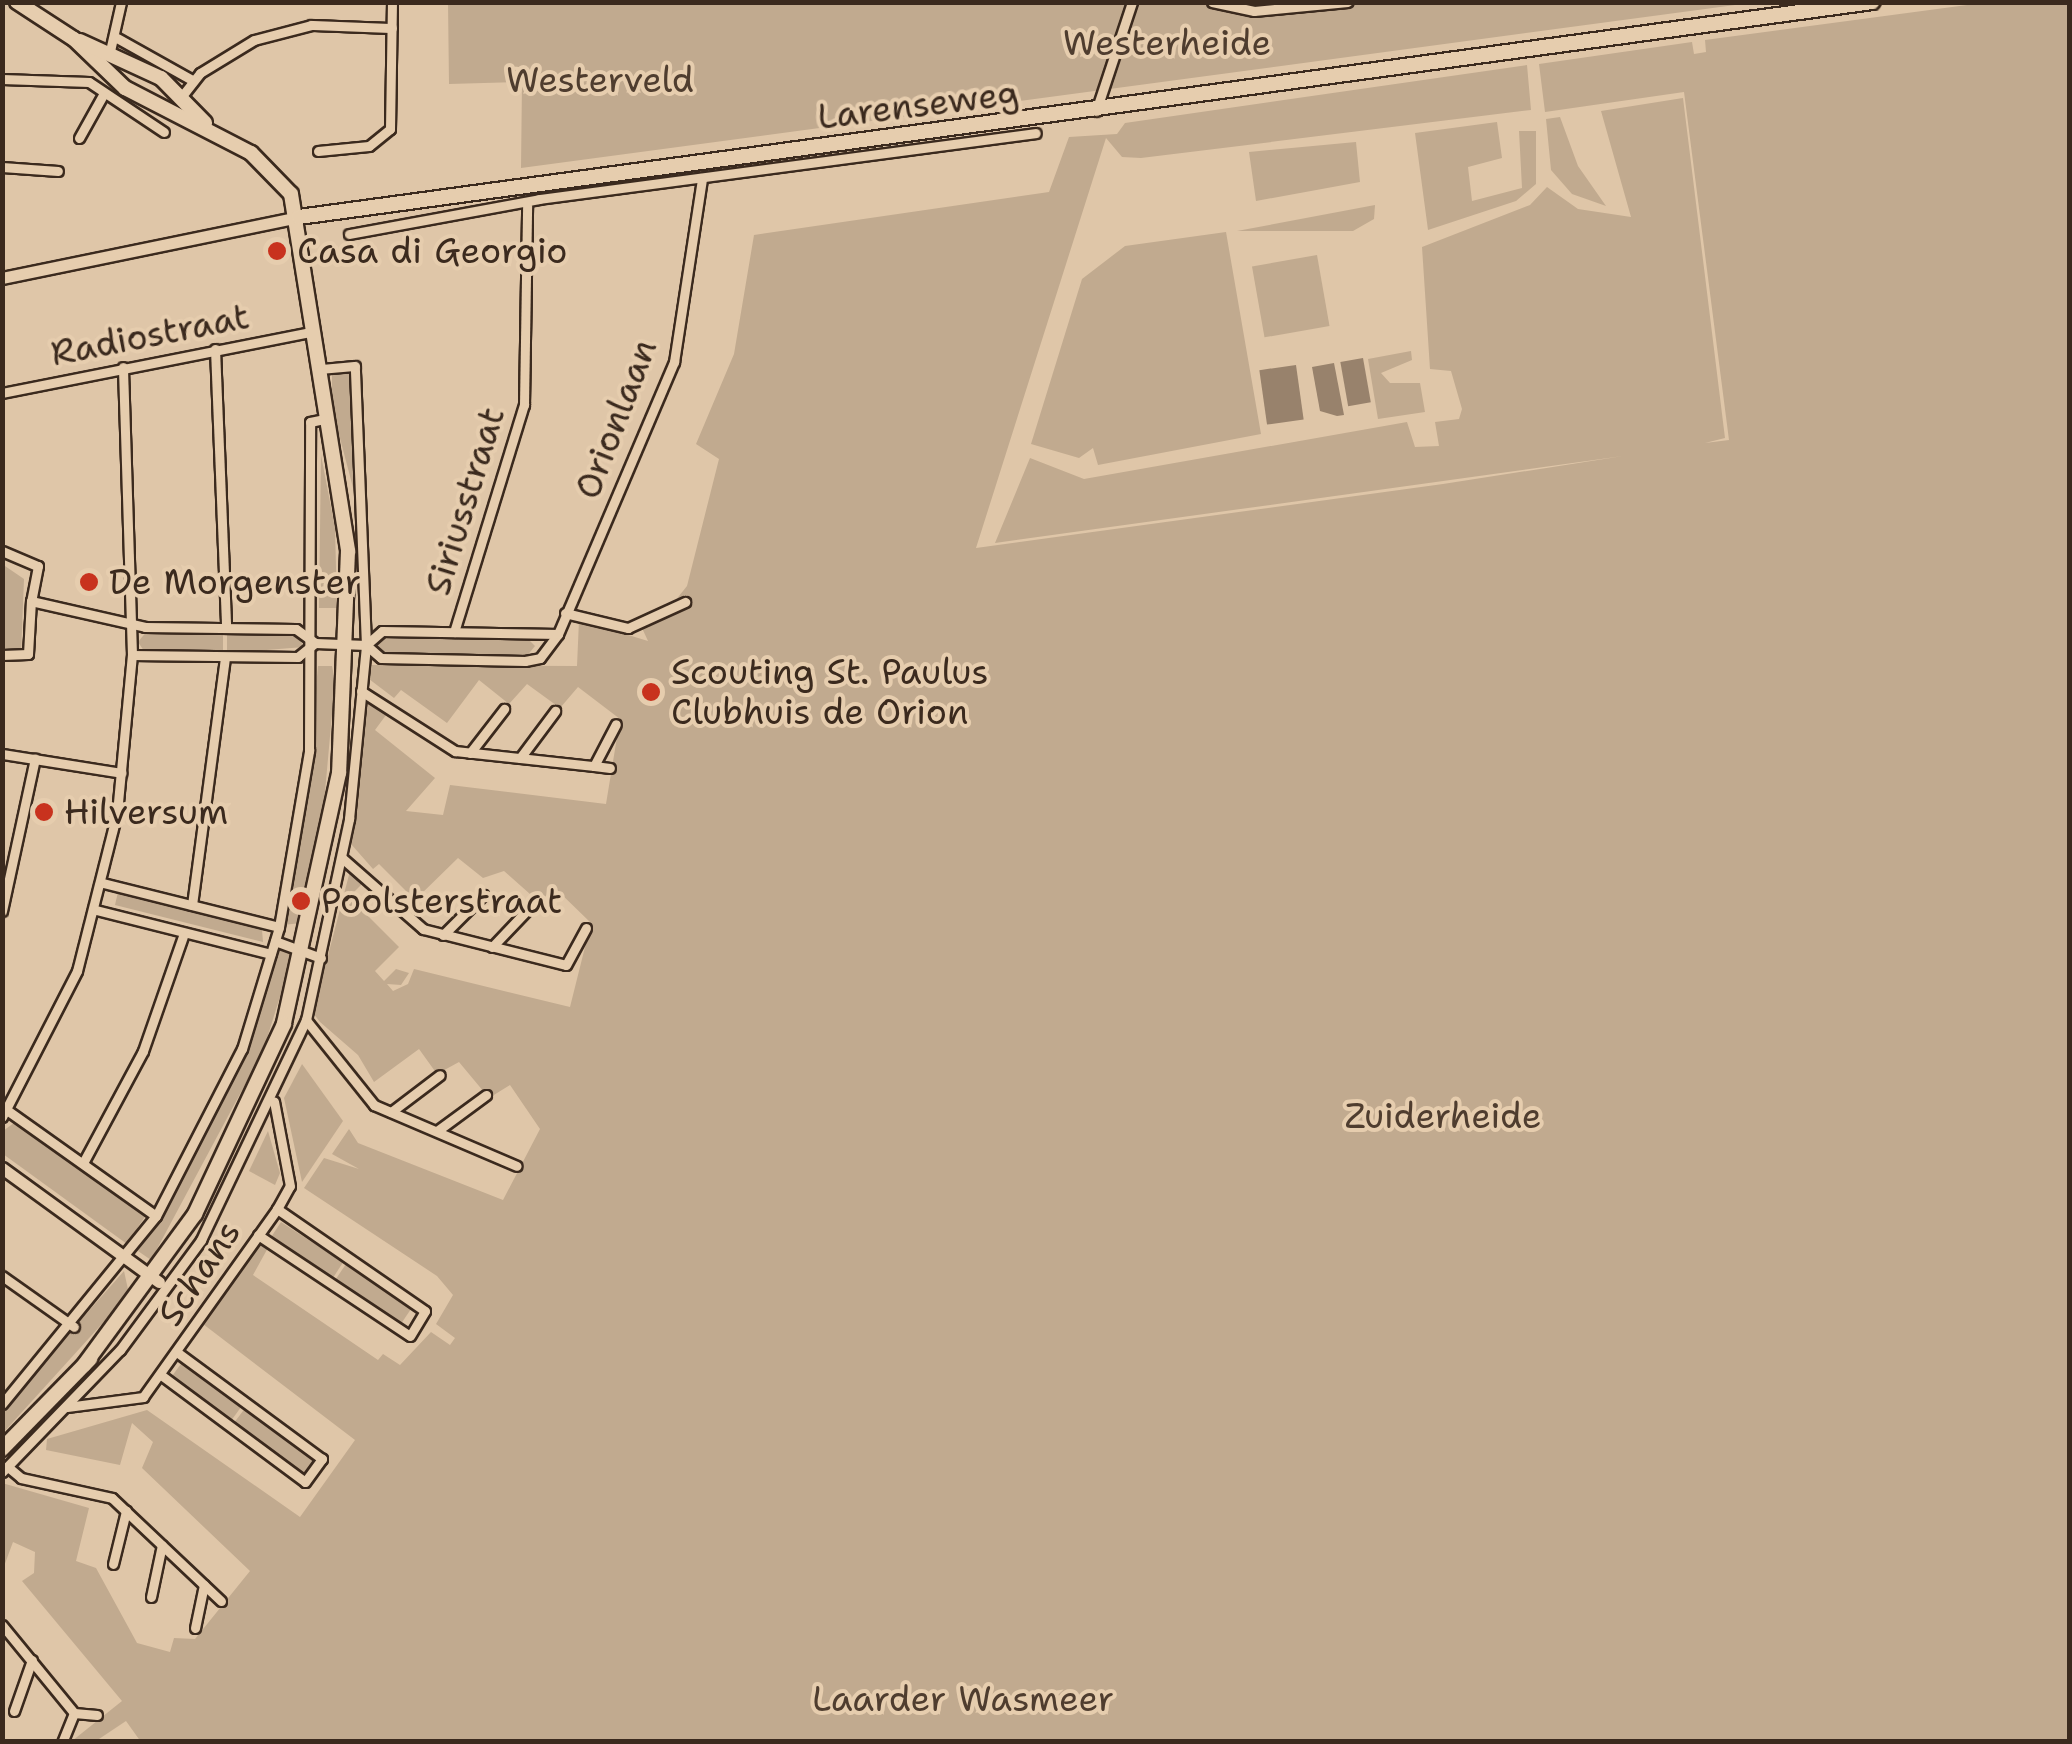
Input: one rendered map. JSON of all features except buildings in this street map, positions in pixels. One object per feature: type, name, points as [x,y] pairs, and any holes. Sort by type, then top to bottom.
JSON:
[{"type":"main road","points":[[17,2],[74,39],[125,88],[205,123]]},
{"type":"main road","name":"Larenseweg","points":[[299,217],[1076,114],[1872,2]]},
{"type":"main road","points":[[2,1449],[159,1282],[284,1024],[312,955],[348,644],[345,524],[308,332],[303,249],[291,194],[205,123],[182,96],[114,45],[74,39]]},
{"type":"street","points":[[120,2],[114,45],[192,80]]},
{"type":"street","points":[[318,151],[369,146],[390,130],[392,2]]},
{"type":"street","points":[[1096,111],[1132,2]]},
{"type":"street","points":[[1212,2],[1254,12],[1348,2]]},
{"type":"street","points":[[182,96],[192,80],[254,40],[311,26],[392,28]]},
{"type":"street","points":[[125,88],[118,73],[138,63]]},
{"type":"street","points":[[89,82],[100,67]]},
{"type":"street","points":[[143,98],[159,99],[160,78]]},
{"type":"street","points":[[2,79],[89,82],[164,132]]},
{"type":"street","points":[[79,138],[104,93]]},
{"type":"street","name":"Larenseweg","points":[[349,234],[702,178],[1036,132]]},
{"type":"street","points":[[2,168],[58,170]]},
{"type":"street","name":"Orionlaan","points":[[558,634],[674,362],[702,178]]},
{"type":"street","name":"Siriusstraat","points":[[454,632],[524,405],[527,206]]},
{"type":"street","points":[[2,278],[299,217]]},
{"type":"street","name":"Radiostraat","points":[[2,393],[308,332]]},
{"type":"street","points":[[215,349],[226,626]]},
{"type":"street","points":[[221,1601],[112,1498],[21,1478],[5,1470],[67,1407],[159,1282],[274,1100],[306,1020],[312,955],[342,858],[366,645],[355,366],[315,370]]},
{"type":"street","points":[[123,367],[132,655],[122,772],[104,884],[77,971],[4,1111],[156,1216]]},
{"type":"street","points":[[2,1404],[74,1327],[156,1216],[228,1080],[271,954],[309,751],[315,643],[310,422],[324,419]]},
{"type":"street","points":[[2,551],[38,566],[31,601],[28,654],[2,655]]},
{"type":"street","points":[[31,601],[131,626],[296,629],[315,643],[366,645],[381,658],[525,661],[540,658],[558,634]]},
{"type":"street","points":[[566,612],[628,628],[685,602]]},
{"type":"street","points":[[366,645],[382,631],[558,634]]},
{"type":"street","points":[[132,655],[298,657],[315,643]]},
{"type":"street","points":[[192,905],[224,657]]},
{"type":"street","points":[[362,691],[470,753],[610,768]]},
{"type":"street","points":[[470,753],[504,709]]},
{"type":"street","points":[[520,758],[555,711]]},
{"type":"street","points":[[594,766],[616,724]]},
{"type":"street","points":[[2,754],[122,772]]},
{"type":"street","points":[[2,912],[35,759]]},
{"type":"street","points":[[342,858],[423,929],[566,964],[586,928]]},
{"type":"street","points":[[104,884],[279,927]]},
{"type":"street","points":[[442,934],[483,895]]},
{"type":"street","points":[[492,947],[528,909]]},
{"type":"street","points":[[96,910],[271,954]]},
{"type":"street","points":[[83,1163],[143,1050],[184,933]]},
{"type":"street","points":[[275,941],[312,955]]},
{"type":"street","points":[[306,1020],[374,1104],[517,1166]]},
{"type":"street","points":[[390,1112],[440,1075]]},
{"type":"street","points":[[436,1131],[486,1096]]},
{"type":"street","name":"Schans","points":[[67,1407],[144,1397],[276,1209],[290,1186],[274,1100]]},
{"type":"street","points":[[2,1168],[159,1282]]},
{"type":"street","points":[[258,1235],[410,1336],[425,1311],[276,1209]]},
{"type":"street","points":[[2,1276],[74,1327]]},
{"type":"street","points":[[161,1375],[306,1482],[322,1460],[178,1352]]},
{"type":"street","points":[[113,1564],[126,1512]]},
{"type":"street","points":[[151,1597],[162,1546]]},
{"type":"street","points":[[195,1628],[204,1585]]},
{"type":"street","points":[[2,1626],[74,1713],[97,1715]]},
{"type":"street","points":[[14,1711],[32,1660]]},
{"type":"street","points":[[62,1742],[74,1713]]},
{"type":"green space","name":"Westerveld","points":[[448,3],[1750,3],[521,168],[522,82],[449,84]]},
{"type":"green space","name":"Zuiderheide","points":[[1982,3],[2069,3],[2069,1741],[141,1742],[126,1721],[96,1741],[72,1741],[122,1701],[22,1581],[34,1573],[35,1552],[13,1542],[3,1569],[2,1483],[89,1508],[76,1561],[96,1568],[137,1643],[170,1652],[174,1638],[195,1639],[250,1571],[142,1468],[153,1442],[132,1423],[120,1465],[46,1450],[47,1439],[147,1410],[300,1517],[355,1440],[203,1324],[259,1241],[269,1246],[253,1275],[378,1360],[383,1354],[400,1365],[431,1332],[450,1345],[455,1338],[436,1324],[453,1295],[437,1276],[304,1188],[324,1158],[359,1169],[332,1154],[349,1129],[358,1143],[503,1200],[540,1129],[510,1085],[489,1098],[459,1062],[437,1074],[419,1049],[374,1082],[358,1055],[313,1013],[350,871],[366,880],[349,897],[399,947],[375,971],[384,981],[396,969],[409,973],[401,985],[387,984],[393,991],[408,984],[414,969],[570,1007],[591,923],[555,888],[539,902],[504,871],[483,878],[458,858],[415,900],[379,864],[373,869],[351,844],[368,702],[389,711],[375,730],[435,778],[406,811],[443,815],[450,785],[606,804],[620,719],[578,687],[560,708],[527,684],[509,704],[479,680],[447,723],[401,690],[394,698],[369,679],[370,665],[577,666],[579,620],[648,641],[642,628],[682,609],[684,599],[675,601],[687,586],[719,459],[696,444],[734,354],[754,235],[1049,192],[1069,137],[1117,134],[1125,123],[1527,65],[1531,110],[1141,158],[1122,157],[1106,138],[976,548],[1623,456],[995,543],[1030,458],[1084,479],[1407,422],[1415,447],[1439,446],[1435,422],[1459,419],[1462,409],[1451,371],[1430,369],[1422,247],[1530,205],[1547,187],[1578,209],[1631,217],[1601,111],[1683,98],[1725,438],[1705,443],[1729,440],[1684,92],[1545,112],[1539,64],[1692,42],[1694,54],[1706,52],[1705,40]]},
{"type":"green space","points":[[1560,117],[1578,166],[1606,206],[1572,194],[1551,170],[1546,119]]},
{"type":"green space","points":[[1497,122],[1502,158],[1468,167],[1472,201],[1522,188],[1519,131],[1536,131],[1536,184],[1516,201],[1428,230],[1415,133]]},
{"type":"green space","points":[[1356,142],[1360,182],[1256,201],[1249,152]]},
{"type":"green space","points":[[1375,205],[1374,219],[1353,231],[1237,231]]},
{"type":"green space","points":[[1226,232],[1261,434],[1098,465],[1093,448],[1079,458],[1031,444],[1082,279],[1125,246]]},
{"type":"green space","points":[[1317,255],[1330,326],[1265,337],[1252,266]]},
{"type":"green space","points":[[1411,351],[1412,360],[1381,373],[1390,383],[1420,383],[1425,412],[1378,419],[1368,359]]},
{"type":"green space","points":[[332,372],[353,374],[356,499],[332,408]]},
{"type":"green space","points":[[321,455],[335,528],[337,608],[319,608]]},
{"type":"green space","points":[[2,564],[24,579],[21,655],[3,651]]},
{"type":"green space","points":[[147,631],[223,632],[223,653],[144,651],[138,642]]},
{"type":"green space","points":[[227,632],[296,633],[304,647],[227,653]]},
{"type":"green space","points":[[383,634],[525,636],[535,646],[526,657],[382,655],[374,647]]},
{"type":"green space","points":[[318,666],[332,666],[335,681],[324,803],[301,923],[283,925],[304,820]]},
{"type":"green space","points":[[118,892],[262,930],[263,942],[115,905]]},
{"type":"green space","points":[[278,948],[294,952],[263,1051],[151,1260],[138,1251],[239,1071]]},
{"type":"green space","points":[[302,1064],[343,1121],[302,1182],[284,1098]]},
{"type":"green space","points":[[18,1120],[146,1215],[127,1244],[3,1154],[3,1131]]},
{"type":"green space","points":[[268,1131],[280,1173],[275,1185],[249,1171]]},
{"type":"green space","points":[[281,1222],[343,1262],[332,1280],[270,1240]]},
{"type":"green space","points":[[346,1264],[411,1308],[399,1326],[334,1282]]},
{"type":"green space","points":[[124,1271],[129,1294],[3,1433],[3,1408]]},
{"type":"green space","points":[[183,1361],[243,1404],[231,1421],[171,1378]]},
{"type":"green space","points":[[246,1407],[315,1459],[301,1477],[232,1425]]},
{"type":"shaded area","points":[[1363,358],[1371,402],[1348,406],[1340,362]]},
{"type":"shaded area","points":[[1334,363],[1344,415],[1337,416],[1320,411],[1312,367]]},
{"type":"shaded area","points":[[1296,365],[1304,419],[1267,425],[1259,370]]},
{"type":"place","name":"Casa di Georgio","points":[[277,251]]},
{"type":"place","name":"De Morgenster","points":[[89,582]]},
{"type":"place","name":"Scouting St. Paulus Clubhuis de Orion","points":[[651,692]]},
{"type":"place","name":"Hilversum","points":[[44,812]]},
{"type":"place","name":"Poolsterstraat","points":[[301,901]]},
{"type":"park label","name":"Westerheide","points":[[1167,43]]},
{"type":"park label","name":"Laarder Wasmeer","points":[[963,1699]]}]
